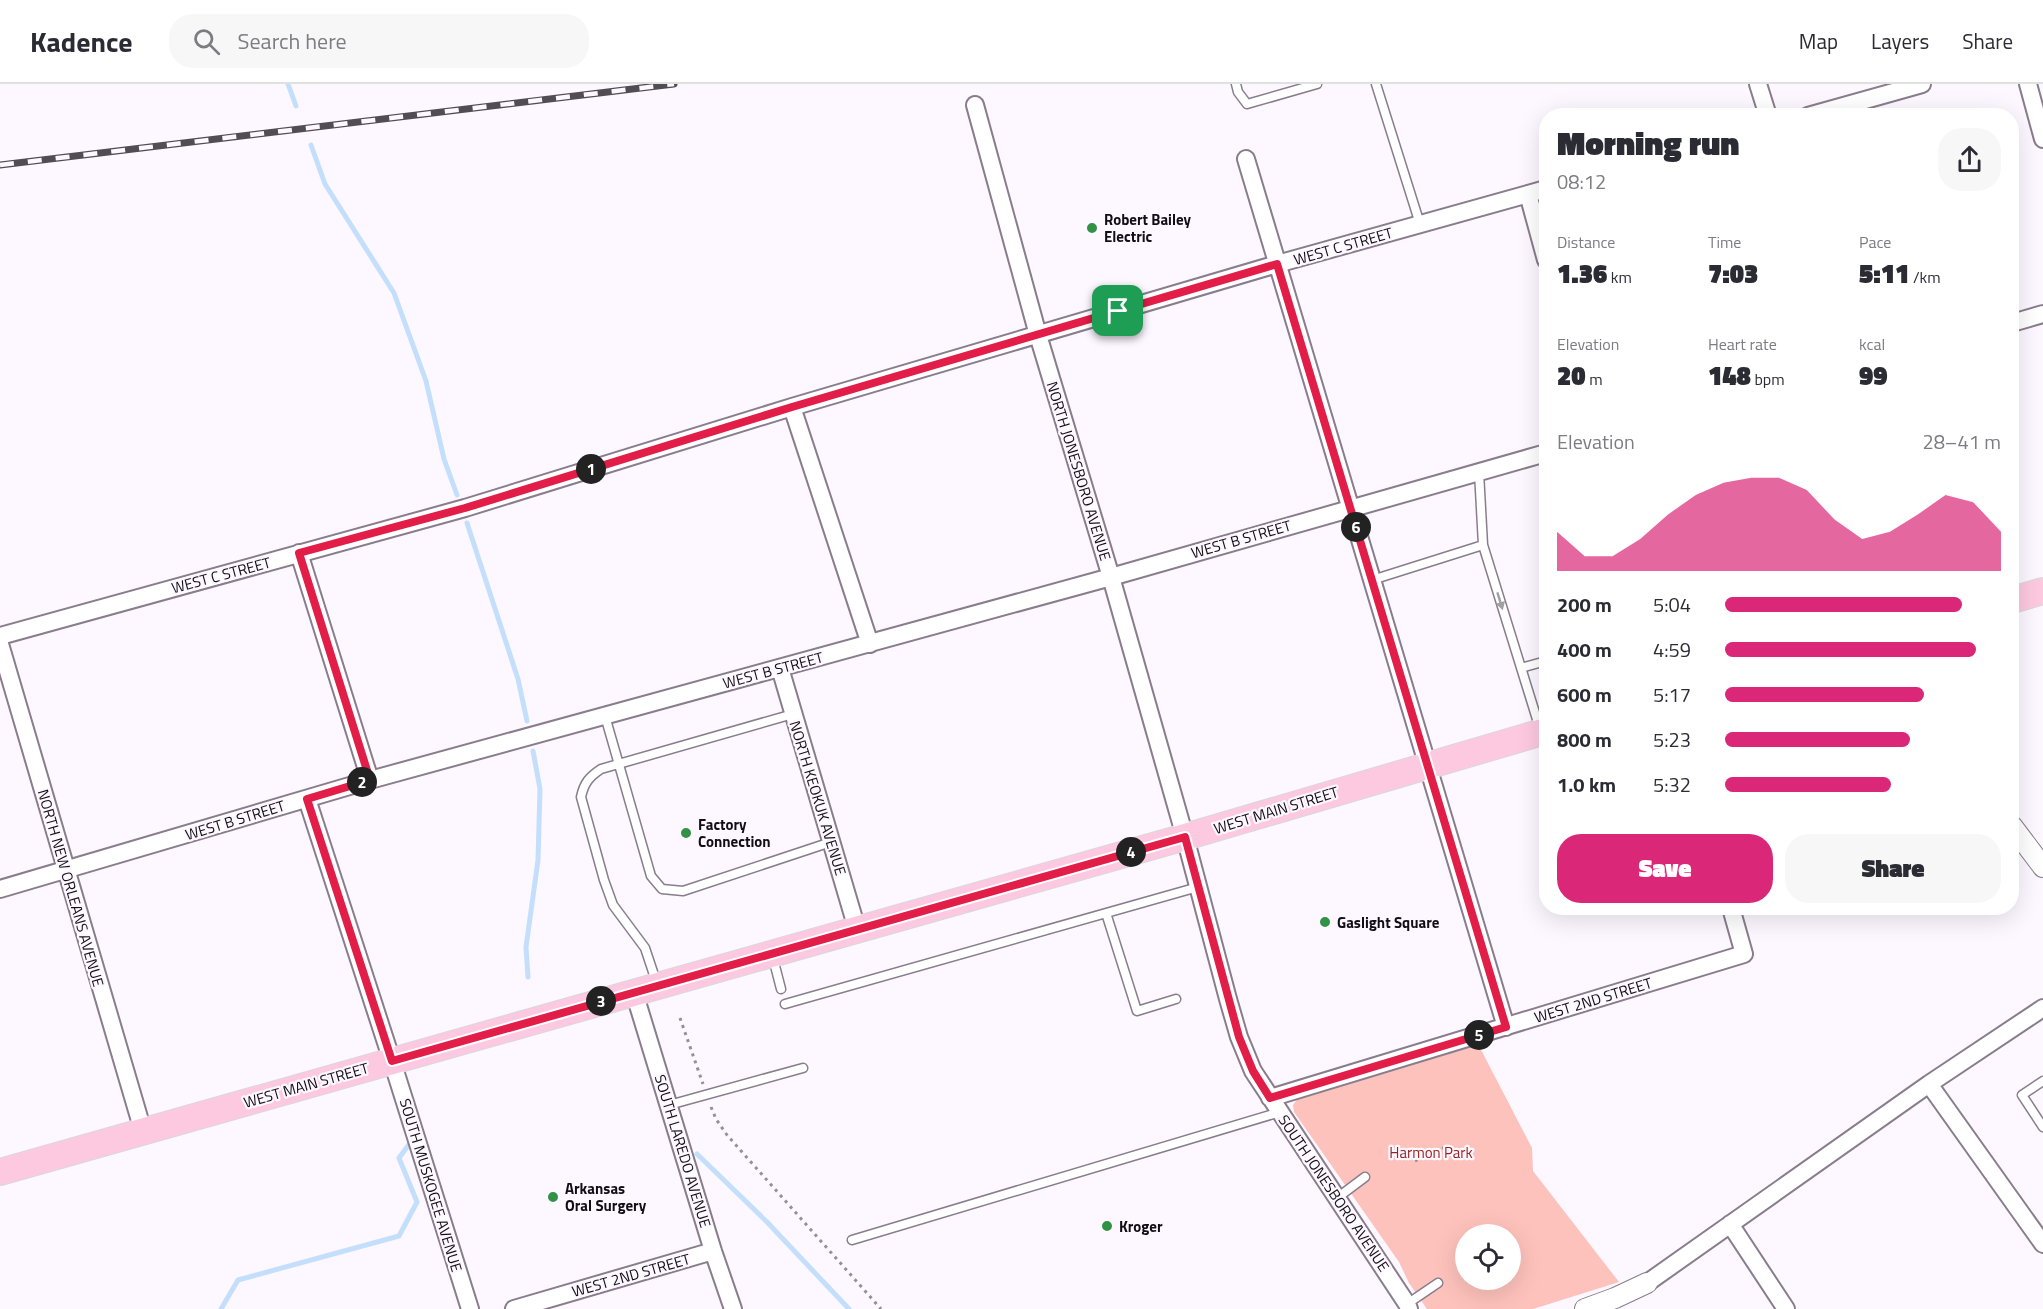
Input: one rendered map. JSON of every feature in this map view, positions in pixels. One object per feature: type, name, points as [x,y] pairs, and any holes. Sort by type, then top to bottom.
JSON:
[{"type":"main road","points":[[2019,598],[2043,591]]},
{"type":"main road","name":"WEST MAIN STREET","points":[[0,1172],[1185,837],[1539,733]]},
{"type":"street","points":[[1758,84],[1766,108]]},
{"type":"street","points":[[1836,108],[1922,84]]},
{"type":"street","points":[[2028,84],[2043,139]]},
{"type":"street","name":"NORTH JONESBORO AVENUE","points":[[975,105],[1038,335],[1111,577],[1185,837]]},
{"type":"street","points":[[1246,159],[1506,1027]]},
{"type":"street","name":"WEST C STREET","points":[[0,636],[465,508],[792,407],[1277,264],[1539,191]]},
{"type":"street","points":[[1527,194],[1539,236]]},
{"type":"street","points":[[2019,321],[2043,314]]},
{"type":"street","points":[[792,407],[870,644]]},
{"type":"street","name":"WEST B STREET","points":[[0,889],[370,780],[1111,577],[1539,455]]},
{"type":"street","points":[[299,553],[370,780]]},
{"type":"street","name":"NORTH NEW ORLEANS AVENUE","points":[[0,644],[143,1131]]},
{"type":"street","name":"NORTH KEOKUK AVENUE","points":[[780,668],[857,929]]},
{"type":"street","name":"SOUTH MUSKOGEE AVENUE","points":[[307,799],[470,1309]]},
{"type":"street","points":[[2019,835],[2043,867]]},
{"type":"street","name":"SOUTH JONESBORO AVENUE","points":[[1185,837],[1239,1037],[1253,1071],[1408,1306]]},
{"type":"street","name":"WEST 2ND STREET","points":[[1270,1098],[1744,954],[1733,915]]},
{"type":"street","name":"SOUTH LAREDO AVENUE","points":[[645,988],[669,1105],[733,1309]]},
{"type":"street","points":[[1585,1309],[1647,1283],[1929,1084],[2041,1013]]},
{"type":"street","points":[[1929,1084],[2043,1244]]},
{"type":"street","points":[[1730,1224],[1786,1309]]},
{"type":"street","name":"WEST 2ND STREET","points":[[514,1309],[713,1251]]},
{"type":"lane","points":[[1236,84],[1238,92],[1247,104],[1317,84]]},
{"type":"lane","points":[[1376,84],[1420,224]]},
{"type":"lane","points":[[1479,472],[1483,545],[1539,718]]},
{"type":"lane","points":[[1372,580],[1483,545]]},
{"type":"lane","points":[[1521,668],[1539,663]]},
{"type":"lane","points":[[645,988],[645,948],[613,904],[581,797],[583,786],[590,776],[601,770],[793,714]]},
{"type":"lane","points":[[605,716],[651,876],[662,889],[683,891],[831,842]]},
{"type":"lane","points":[[785,1004],[1198,887]]},
{"type":"lane","points":[[1106,913],[1137,1011],[1176,999]]},
{"type":"lane","points":[[771,953],[781,989]]},
{"type":"lane","points":[[669,1105],[803,1068]]},
{"type":"lane","points":[[2043,1081],[2022,1095],[2043,1127]]},
{"type":"lane","points":[[852,1240],[1280,1112]]},
{"type":"lane","points":[[1337,1198],[1365,1177]]},
{"type":"lane","points":[[1408,1306],[1438,1283]]},
{"type":"path","points":[[680,1018],[716,1119],[727,1135],[881,1309]]},
{"type":"path","points":[[1415,1161],[1444,1147],[1452,1155]]},
{"type":"green space","name":"Harmon Park","points":[[1478,1044],[1532,1148],[1533,1171],[1619,1282],[1533,1309],[1427,1309],[1409,1283],[1399,1262],[1294,1112],[1293,1105],[1298,1098]]},
{"type":"waterway","points":[[288,84],[296,106]]},
{"type":"waterway","points":[[311,145],[325,184],[394,293],[426,381],[444,459],[457,495]]},
{"type":"waterway","points":[[467,523],[518,679],[527,721]]},
{"type":"waterway","points":[[528,977],[526,947],[538,860],[540,789],[533,751]]},
{"type":"waterway","points":[[221,1309],[238,1280],[399,1236],[417,1202],[399,1158],[410,1143]]},
{"type":"waterway","points":[[697,1154],[767,1222],[849,1309]]},
{"type":"railway","points":[[0,165],[674,84]]},
{"type":"place","name":"Robert Bailey Electric","points":[[1092,228]]},
{"type":"place","name":"Factory Connection","points":[[686,833]]},
{"type":"place","name":"Gaslight Square","points":[[1325,922]]},
{"type":"place","name":"Arkansas Oral Surgery","points":[[553,1197]]},
{"type":"place","name":"Kroger","points":[[1107,1226]]},
{"type":"route","points":[[1277,264],[1506,1027],[1270,1098],[1253,1071],[1239,1037],[1185,837],[392,1061],[307,799],[370,780],[299,553],[465,508],[792,407],[1118,311],[1277,264]]}]
